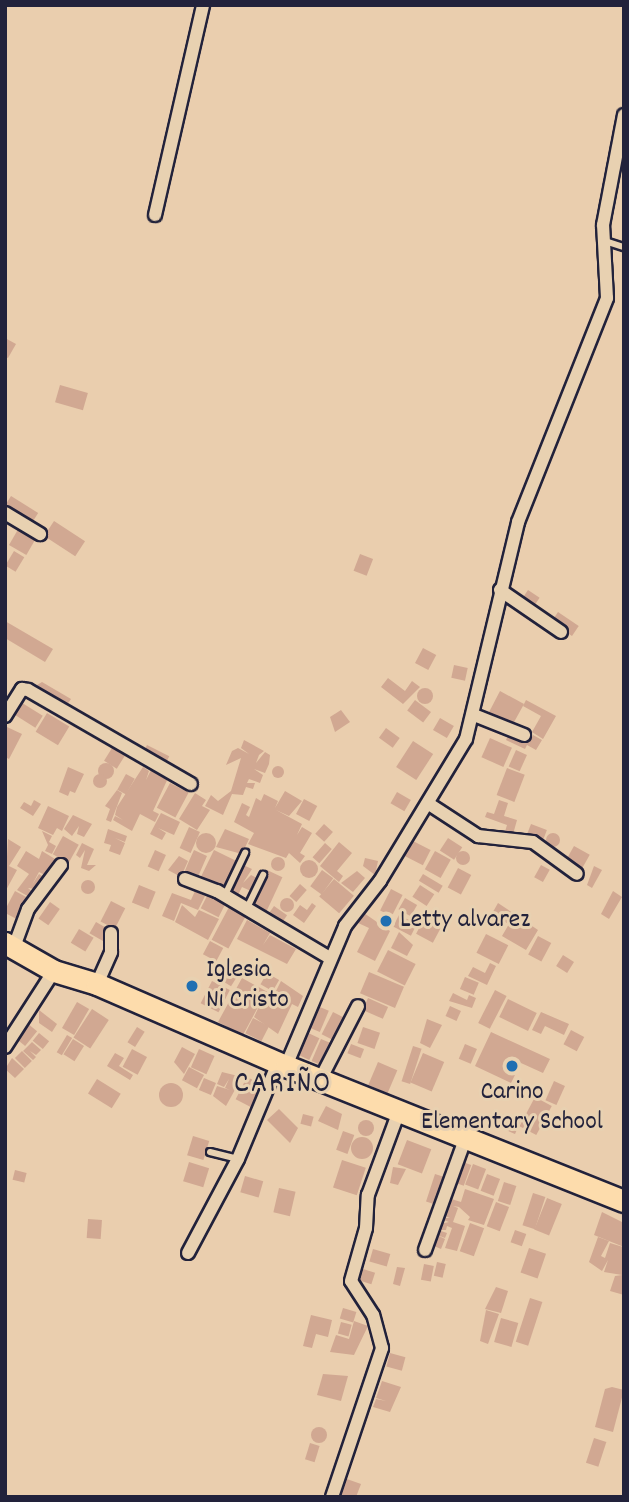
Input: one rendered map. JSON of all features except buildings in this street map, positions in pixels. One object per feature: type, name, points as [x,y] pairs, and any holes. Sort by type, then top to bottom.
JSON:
[{"type":"highway","points":[[9,945],[54,971],[97,984],[282,1065],[624,1201]]},
{"type":"street","points":[[155,215],[203,5]]},
{"type":"street","points":[[188,1253],[239,1159],[345,926],[380,881],[457,759],[474,715],[481,662],[518,522],[601,319],[609,287],[603,240],[624,115]]},
{"type":"street","points":[[609,287],[624,292]]},
{"type":"street","points":[[5,513],[40,534]]},
{"type":"street","points":[[500,590],[561,632]]},
{"type":"street","points":[[5,716],[22,689],[28,690],[191,784]]},
{"type":"street","points":[[474,715],[524,734]]},
{"type":"street","points":[[429,804],[478,836],[533,842],[577,874]]},
{"type":"street","points":[[9,945],[28,909],[61,865]]},
{"type":"street","points":[[185,878],[225,896],[330,958]]},
{"type":"street","points":[[97,984],[111,952],[111,933]]},
{"type":"street","points":[[5,1047],[54,971]]},
{"type":"street","points":[[320,1080],[358,1006]]},
{"type":"street","points":[[332,1497],[382,1348],[373,1315],[351,1281],[366,1228],[372,1183],[399,1111]]},
{"type":"street","points":[[425,1250],[466,1138]]},
{"type":"lane","points":[[603,240],[624,247]]},
{"type":"lane","points":[[225,896],[245,853]]},
{"type":"lane","points":[[246,910],[263,875]]},
{"type":"lane","points":[[210,1152],[239,1159]]},
{"type":"place","name":"Letty alvarez","points":[[386,921]]},
{"type":"place","name":"Iglesia Ni Cristo","points":[[192,986]]},
{"type":"place","name":"Carino Elementary School","points":[[512,1066]]},
{"type":"district","name":"CARIÑO","points":[[283,1086]]}]
